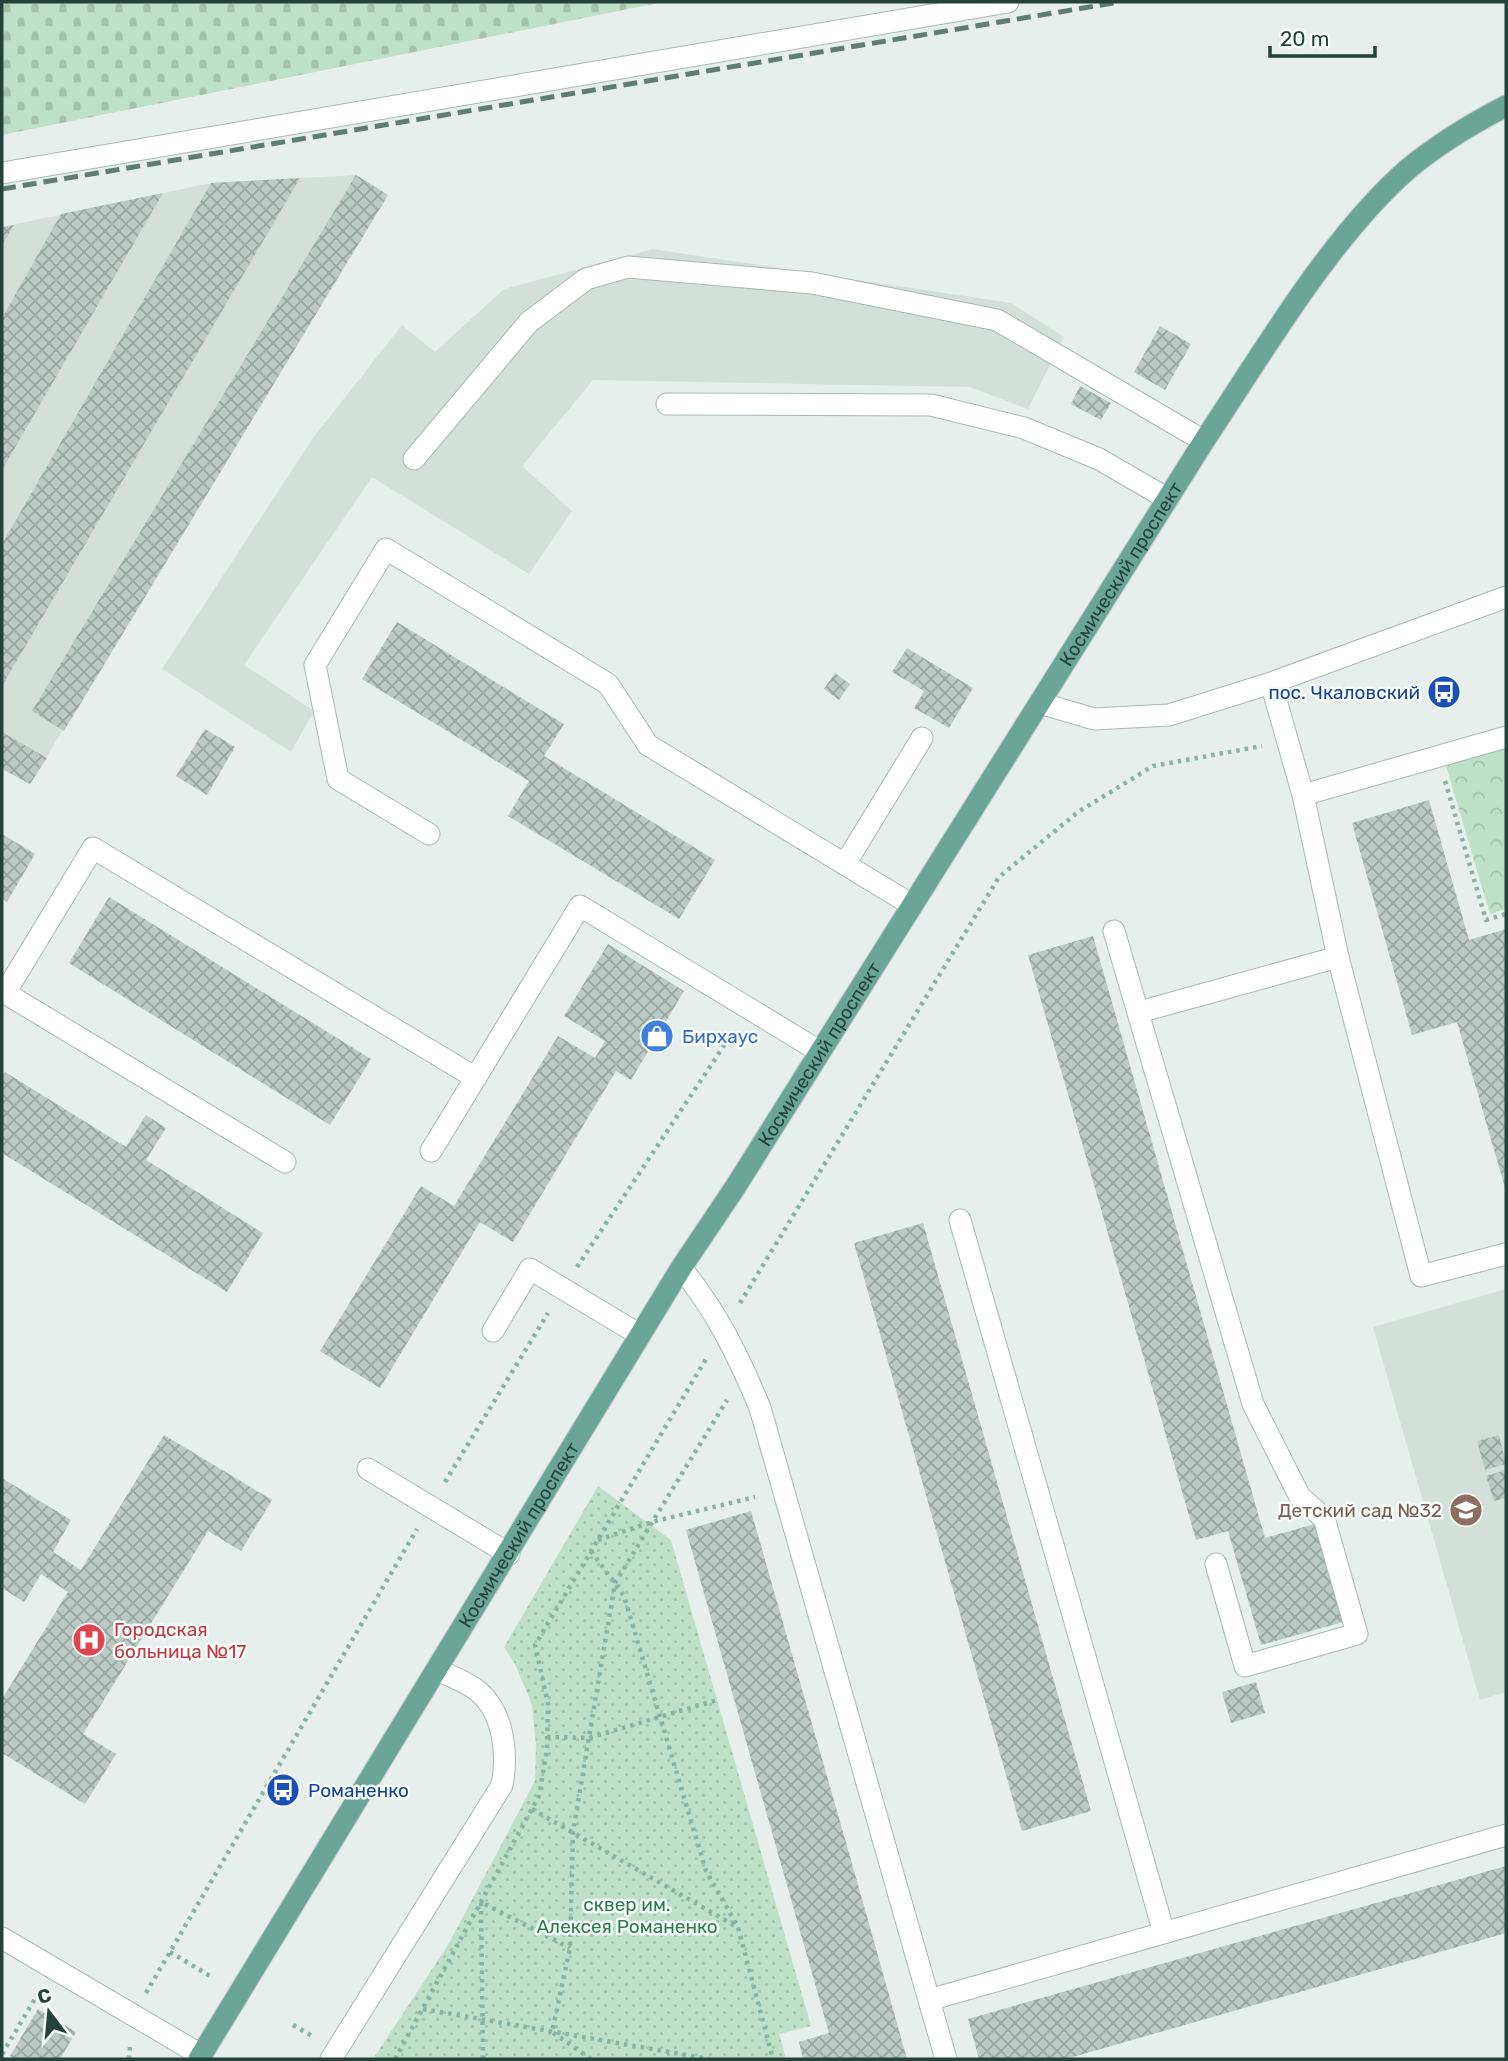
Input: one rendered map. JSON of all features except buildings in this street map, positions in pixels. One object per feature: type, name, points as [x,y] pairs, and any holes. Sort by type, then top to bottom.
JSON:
[{"type":"main road","name":"Космический проспект","points":[[200,2057],[509,1554],[639,1335],[736,1186],[1204,441],[1284,321],[1348,234],[1407,170],[1465,127],[1506,106]]},
{"type":"street","points":[[2,173],[1008,2]]},
{"type":"street","points":[[414,459],[529,322],[586,279],[628,267],[812,283],[997,320],[1204,441]]},
{"type":"street","points":[[667,404],[930,405],[1024,428],[1099,459],[1168,499]]},
{"type":"street","points":[[429,834],[338,779],[315,665],[386,550],[608,684],[648,745],[912,905]]},
{"type":"street","points":[[1040,703],[1094,719],[1169,715],[1271,683],[1506,597]]},
{"type":"street","points":[[1271,683],[1303,795],[1338,957],[1421,1276],[1506,1254]]},
{"type":"street","points":[[1303,795],[1506,737]]},
{"type":"street","points":[[845,864],[922,738]]},
{"type":"street","points":[[285,1162],[5,993],[93,848],[476,1078]]},
{"type":"street","points":[[431,1151],[580,906],[819,1051]]},
{"type":"street","points":[[1114,931],[1253,1404],[1300,1497],[1324,1518],[1357,1634],[1245,1666],[1216,1564]]},
{"type":"street","points":[[1139,1012],[1338,957]]},
{"type":"street","points":[[960,1220],[1164,1933]]},
{"type":"street","points":[[681,1268],[724,1329],[760,1408],[946,2059]]},
{"type":"street","points":[[493,1331],[530,1269],[639,1335]]},
{"type":"street","points":[[368,1469],[509,1554]]},
{"type":"street","points":[[331,2059],[502,1785],[506,1761],[494,1712],[478,1691],[438,1670]]},
{"type":"street","points":[[929,2000],[1506,1835]]},
{"type":"street","points":[[2,1938],[200,2057]]},
{"type":"path","points":[[395,2059],[539,1796],[547,1737],[548,1704],[535,1645],[999,877],[1078,812],[1153,766],[1288,741]]},
{"type":"path","points":[[1438,757],[1486,920],[1506,914]]},
{"type":"path","points":[[552,2032],[569,1948],[573,1832],[615,1583],[744,1371]]},
{"type":"path","points":[[598,1540],[652,1522],[783,1490]]},
{"type":"path","points":[[591,1551],[624,1596],[706,1871],[738,1927],[774,2059]]},
{"type":"path","points":[[547,1737],[589,1738],[717,1700]]},
{"type":"path","points":[[532,1809],[738,1927]]},
{"type":"path","points":[[481,1902],[569,1948]]},
{"type":"path","points":[[481,1902],[485,2020],[483,2059]]},
{"type":"path","points":[[170,1952],[210,1976]]},
{"type":"path","points":[[2,2054],[53,1968]]},
{"type":"path","points":[[422,2009],[709,2059]]},
{"type":"path","points":[[293,2025],[315,2038]]},
{"type":"path","points":[[552,2032],[592,2059]]},
{"type":"shaded area","points":[[356,175],[388,195],[30,784],[2,769],[2,227],[211,183]]},
{"type":"shaded area","points":[[653,249],[1011,303],[1064,337],[1028,409],[970,387],[593,380],[522,466],[572,511],[529,574],[372,477],[244,665],[314,711],[291,752],[162,669],[313,438],[402,325],[435,352],[504,289]]},
{"type":"shaded area","name":"Детский сад №32","points":[[1506,1289],[1506,1692],[1480,1700],[1373,1327]]},
{"type":"green space","points":[[2,2],[663,2],[2,135]]},
{"type":"green space","points":[[1506,740],[1506,909],[1490,914],[1444,759]]},
{"type":"green space","name":"сквер им. Алексея Романенко","points":[[598,1486],[671,1540],[811,2026],[779,2034],[786,2059],[373,2059],[448,1945],[535,1781],[536,1745],[532,1705],[515,1664],[504,1647]]},
{"type":"railway","points":[[2,189],[1119,2]]},
{"type":"place","name":"пос. Чкаловский","points":[[1444,692]]},
{"type":"place","name":"Бирхаус","points":[[657,1036]]},
{"type":"place","name":"Детский сад №32","points":[[1466,1510]]},
{"type":"place","name":"Городская больница №17","points":[[89,1640]]},
{"type":"place","name":"Романенко","points":[[283,1790]]}]
